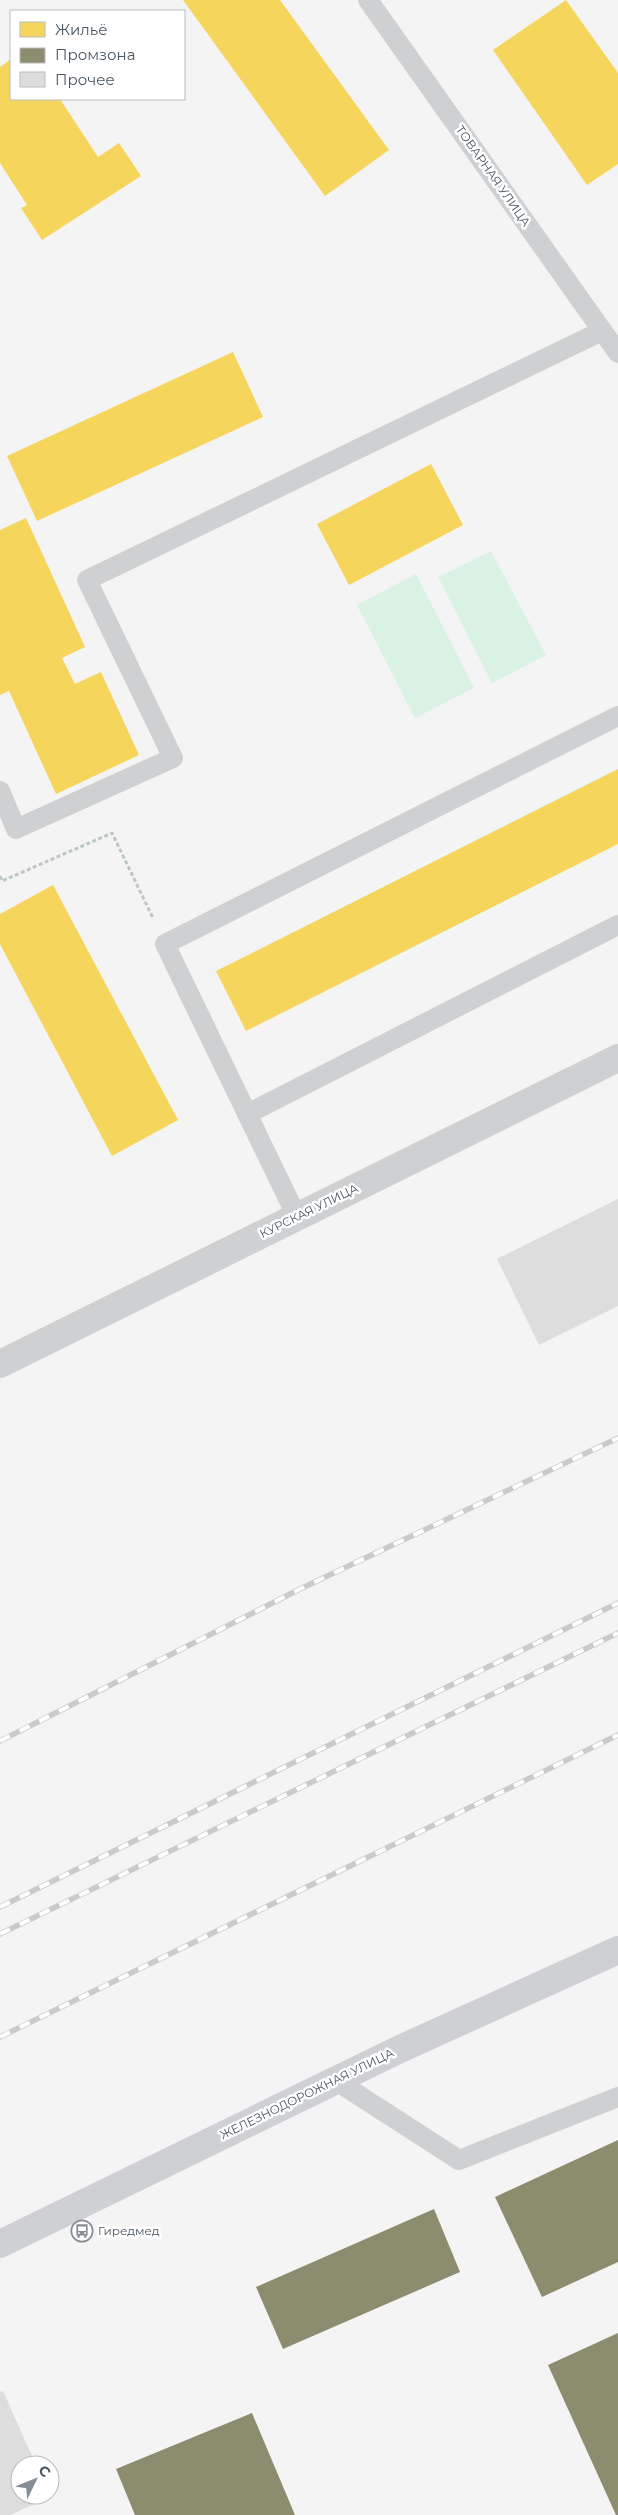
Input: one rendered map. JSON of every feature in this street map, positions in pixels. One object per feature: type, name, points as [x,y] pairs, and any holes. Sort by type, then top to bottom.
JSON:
[{"type":"main road","name":"ЖЕЛЕЗНОДОРОЖНАЯ УЛИЦА","points":[[0,2244],[335,2080],[618,1950]]},
{"type":"street","name":"КУРСКАЯ УЛИЦА","points":[[0,1364],[618,1058]]},
{"type":"lane","name":"ТОВАРНАЯ УЛИЦА","points":[[368,0],[618,353]]},
{"type":"lane","points":[[0,791],[16,828],[173,758],[87,580],[602,330]]},
{"type":"lane","points":[[296,1217],[165,944],[618,716]]},
{"type":"lane","points":[[247,1114],[618,925]]},
{"type":"lane","points":[[335,2080],[458,2160],[618,2097]]},
{"type":"path","points":[[0,876],[2,881],[112,833],[165,944]]},
{"type":"green space","points":[[491,551],[546,655],[492,683],[438,577]]},
{"type":"green space","points":[[416,574],[474,688],[415,718],[357,605]]},
{"type":"building: Жильё","points":[[183,0],[280,0],[389,150],[325,196]]},
{"type":"building: Жильё","points":[[566,0],[618,73],[618,164],[587,185],[493,50]]},
{"type":"building: Жильё","points":[[10,60],[10,100],[61,100],[98,157],[119,143],[141,176],[42,240],[21,208],[27,205],[0,163],[0,67]]},
{"type":"building: Жильё","points":[[233,352],[263,417],[37,521],[7,456]]},
{"type":"building: Жильё","points":[[431,464],[463,525],[349,585],[317,524]]},
{"type":"building: Жильё","points":[[26,518],[85,647],[62,658],[75,684],[101,672],[139,755],[56,794],[9,691],[0,695],[0,530]]},
{"type":"building: Жильё","points":[[618,769],[618,844],[246,1031],[216,971]]},
{"type":"building: Жильё","points":[[53,885],[178,1120],[112,1156],[0,944],[0,914]]},
{"type":"building: Промзона","points":[[618,2140],[618,2262],[542,2297],[495,2197]]},
{"type":"building: Промзона","points":[[434,2209],[460,2272],[283,2349],[256,2287]]},
{"type":"building: Промзона","points":[[618,2333],[618,2515],[616,2515],[548,2365]]},
{"type":"building: Промзона","points":[[252,2413],[295,2515],[135,2515],[116,2469]]},
{"type":"building: Прочее","points":[[618,1199],[618,1306],[539,1345],[497,1259]]},
{"type":"building: Прочее","points":[[3,2391],[32,2455],[10,2455],[10,2505],[32,2505],[10,2515],[0,2515],[0,2392]]},
{"type":"railway","points":[[0,1741],[300,1589],[618,1438]]},
{"type":"railway","points":[[0,1907],[618,1603]]},
{"type":"railway","points":[[0,1934],[618,1633]]},
{"type":"railway","points":[[0,2037],[618,1735]]},
{"type":"place","name":"Гиредмед","points":[[82,2231]]}]
